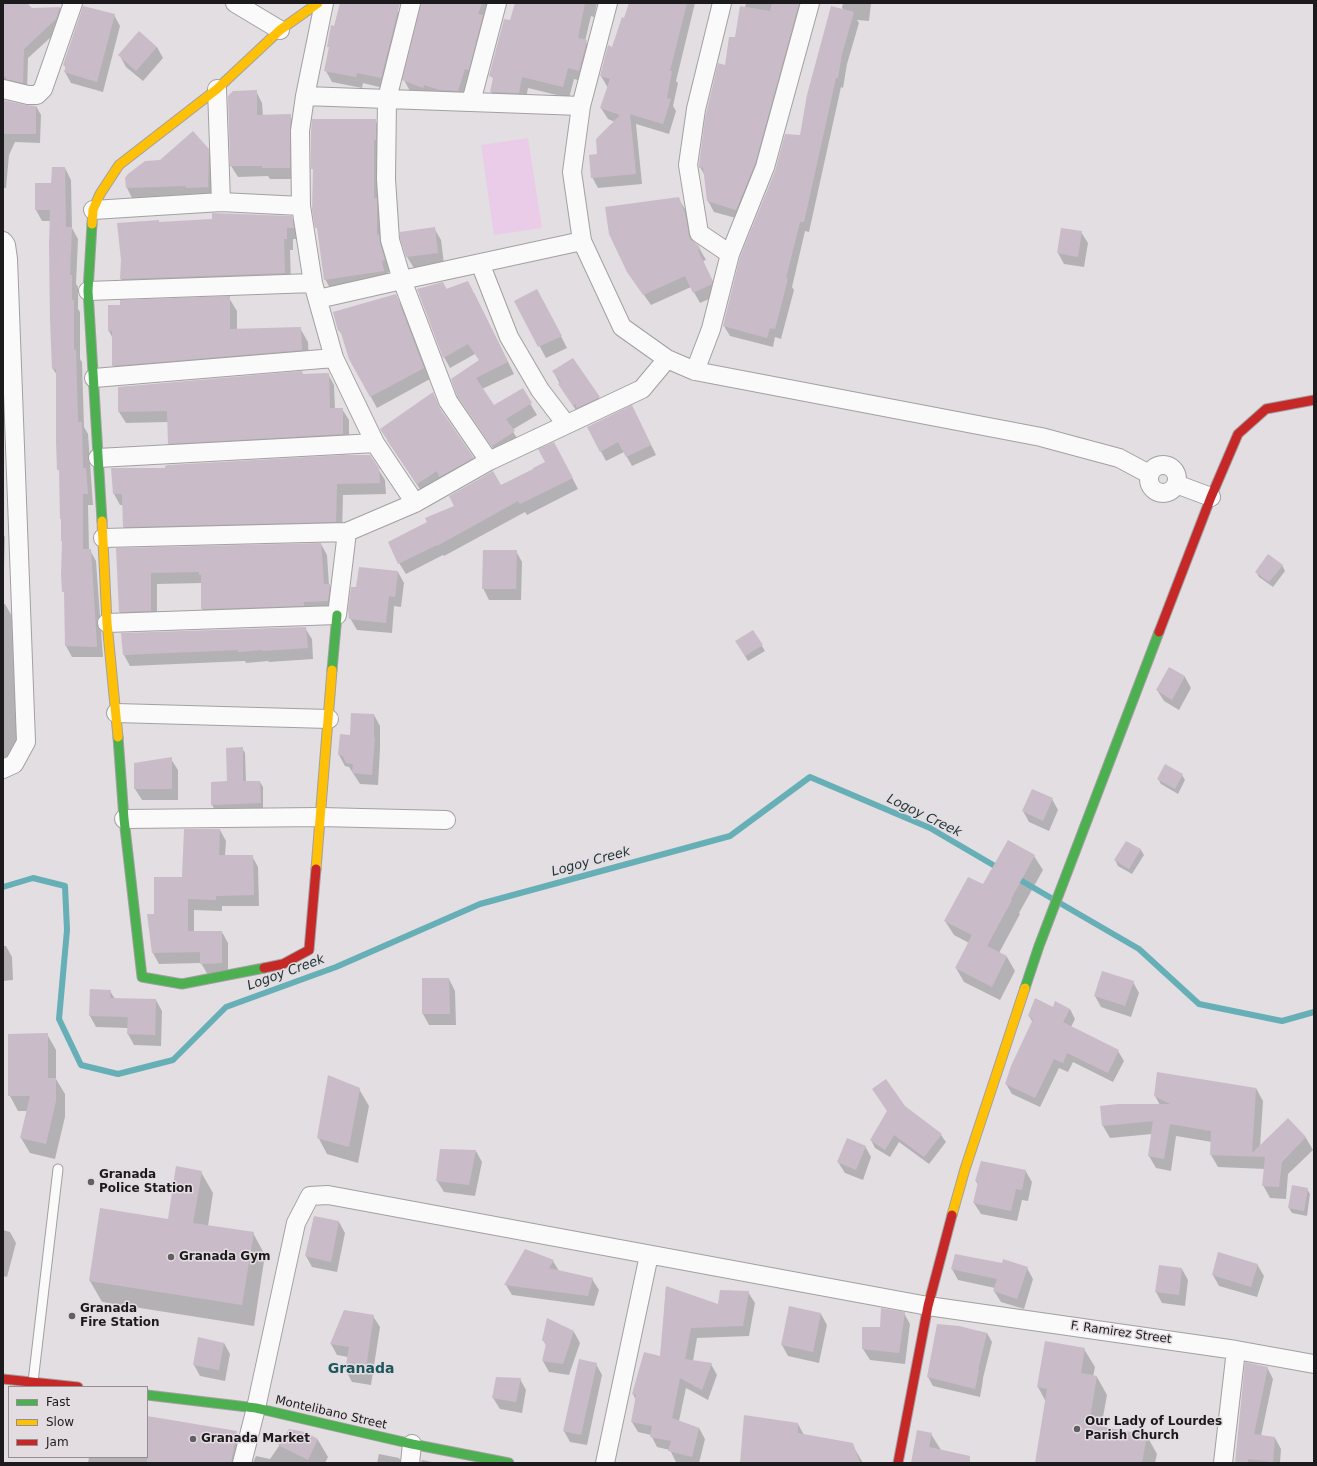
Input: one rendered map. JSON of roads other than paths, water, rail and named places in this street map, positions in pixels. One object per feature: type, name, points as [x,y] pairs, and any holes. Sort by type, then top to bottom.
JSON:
[{"type":"main road","points":[[318,3],[280,30],[217,89],[120,165],[100,194],[93,210],[88,291],[107,623],[124,819],[142,977],[182,984],[283,964],[308,950],[337,615]]},
{"type":"main road","points":[[898,1463],[928,1306],[965,1168],[1000,1057],[1039,946],[1073,861],[1211,497],[1238,434],[1266,408],[1314,400]]},
{"type":"main road","points":[[3,1379],[69,1386]]},
{"type":"main road","name":"Montelibano Street","points":[[148,1395],[256,1408],[412,1444],[509,1463]]},
{"type":"street","points":[[3,89],[28,95],[37,95],[43,89],[73,3]]},
{"type":"street","points":[[235,3],[280,30]]},
{"type":"street","points":[[324,3],[305,96],[300,131],[301,206],[316,291],[334,358],[375,442],[415,503]]},
{"type":"street","points":[[411,3],[387,99],[386,179],[390,240],[402,280],[448,401],[489,461]]},
{"type":"street","points":[[471,102],[497,3]]},
{"type":"street","points":[[608,3],[581,106],[572,172],[582,241],[622,327],[667,360],[695,371],[1041,437],[1119,458],[1149,474],[1153,468],[1162,464],[1171,466],[1178,476],[1176,484],[1211,497]]},
{"type":"street","points":[[722,3],[696,109],[688,165],[700,233],[730,254]]},
{"type":"street","points":[[695,371],[711,329],[730,254],[765,167],[810,3]]},
{"type":"street","points":[[217,89],[221,202]]},
{"type":"street","points":[[305,96],[581,106]]},
{"type":"street","points":[[93,210],[221,202],[301,206]]},
{"type":"street","points":[[3,241],[6,245],[8,259],[26,742],[14,764],[3,769]]},
{"type":"street","points":[[88,291],[316,291],[402,280],[582,241]]},
{"type":"street","points":[[480,263],[509,337],[540,390],[566,424]]},
{"type":"street","points":[[94,378],[334,358]]},
{"type":"street","points":[[102,538],[347,532],[415,503],[489,461],[642,389],[667,360]]},
{"type":"street","points":[[98,458],[375,442]]},
{"type":"street","points":[[107,623],[337,615],[347,532]]},
{"type":"street","points":[[116,713],[328,719]]},
{"type":"street","points":[[124,819],[320,817],[446,820]]},
{"type":"street","name":"F. Ramirez Street","points":[[256,1408],[296,1223],[310,1196],[328,1195],[928,1306],[1236,1350],[1314,1364]]},
{"type":"street","points":[[605,1463],[649,1255]]},
{"type":"street","points":[[1223,1463],[1236,1350]]},
{"type":"street","points":[[242,1463],[256,1408]]},
{"type":"street","points":[[410,1463],[412,1444]]},
{"type":"lane","points":[[33,1382],[58,1169]]},
{"type":"waterway","name":"Logoy Creek","points":[[3,887],[33,878],[65,886],[67,930],[59,1019],[81,1065],[118,1074],[173,1060],[226,1007],[336,967],[480,904],[730,836],[810,777],[930,828],[1000,869]]},
{"type":"waterway","name":"Logoy Creek","points":[[1015,877],[1139,949],[1199,1004],[1282,1021],[1314,1012]]},
{"type":"place","name":"Granada Police Station","points":[[91,1182]]},
{"type":"place","name":"Granada Gym","points":[[171,1257]]},
{"type":"place","name":"Granada Fire Station","points":[[72,1316]]},
{"type":"place","name":"Our Lady of Lourdes Parish Church","points":[[1077,1429]]},
{"type":"place","name":"Granada Market","points":[[193,1439]]},
{"type":"district","name":"Granada","points":[[361,1369]]}]
